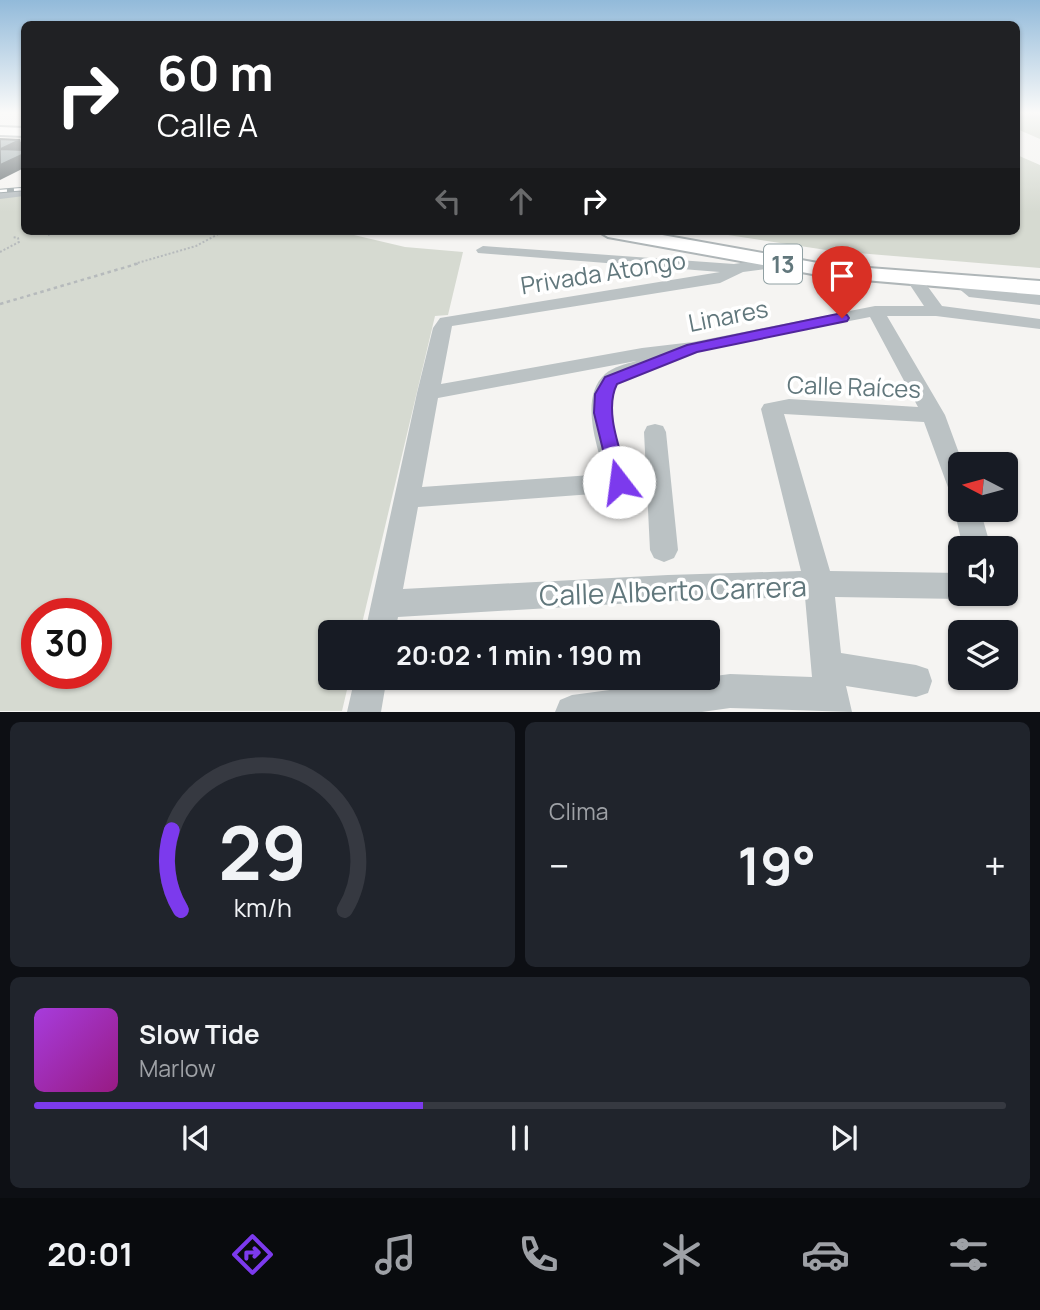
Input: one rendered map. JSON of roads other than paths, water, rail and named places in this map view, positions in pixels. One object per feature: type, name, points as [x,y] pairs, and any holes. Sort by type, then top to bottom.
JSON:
[{"type":"main road","name":"13","points":[[629,235],[774,263],[914,279],[959,282],[1022,281],[1040,272]]},
{"type":"main road","name":"13","points":[[700,235],[821,256],[1022,281]]},
{"type":"street","points":[[0,195],[21,192]]},
{"type":"street","points":[[483,250],[739,268]]},
{"type":"street","name":"Privada Atongo","points":[[427,393],[442,328],[450,320],[720,278],[739,268],[774,263]]},
{"type":"street","points":[[914,279],[936,311]]},
{"type":"street","points":[[959,282],[975,293],[1040,300]]},
{"type":"street","points":[[875,311],[901,352],[934,415],[948,454]]},
{"type":"street","name":"Linares","points":[[427,393],[642,354],[693,348],[875,311],[936,311],[1040,324]]},
{"type":"street","points":[[619,482],[603,413],[603,398],[607,386],[617,376],[693,348]]},
{"type":"street","points":[[382,618],[427,393]]},
{"type":"street","name":"Calle Raíces","points":[[819,584],[772,409],[789,406],[934,415]]},
{"type":"street","points":[[655,432],[664,550]]},
{"type":"street","points":[[407,498],[660,480]]},
{"type":"street","points":[[819,584],[831,691]]},
{"type":"street","name":"Calle Alberto Carrera","points":[[382,618],[668,588],[819,584],[948,586]]},
{"type":"street","points":[[572,712],[629,708],[742,691],[831,691],[916,681]]},
{"type":"street","points":[[364,712],[368,690]]},
{"type":"railway","points":[[0,191],[21,189]]}]
